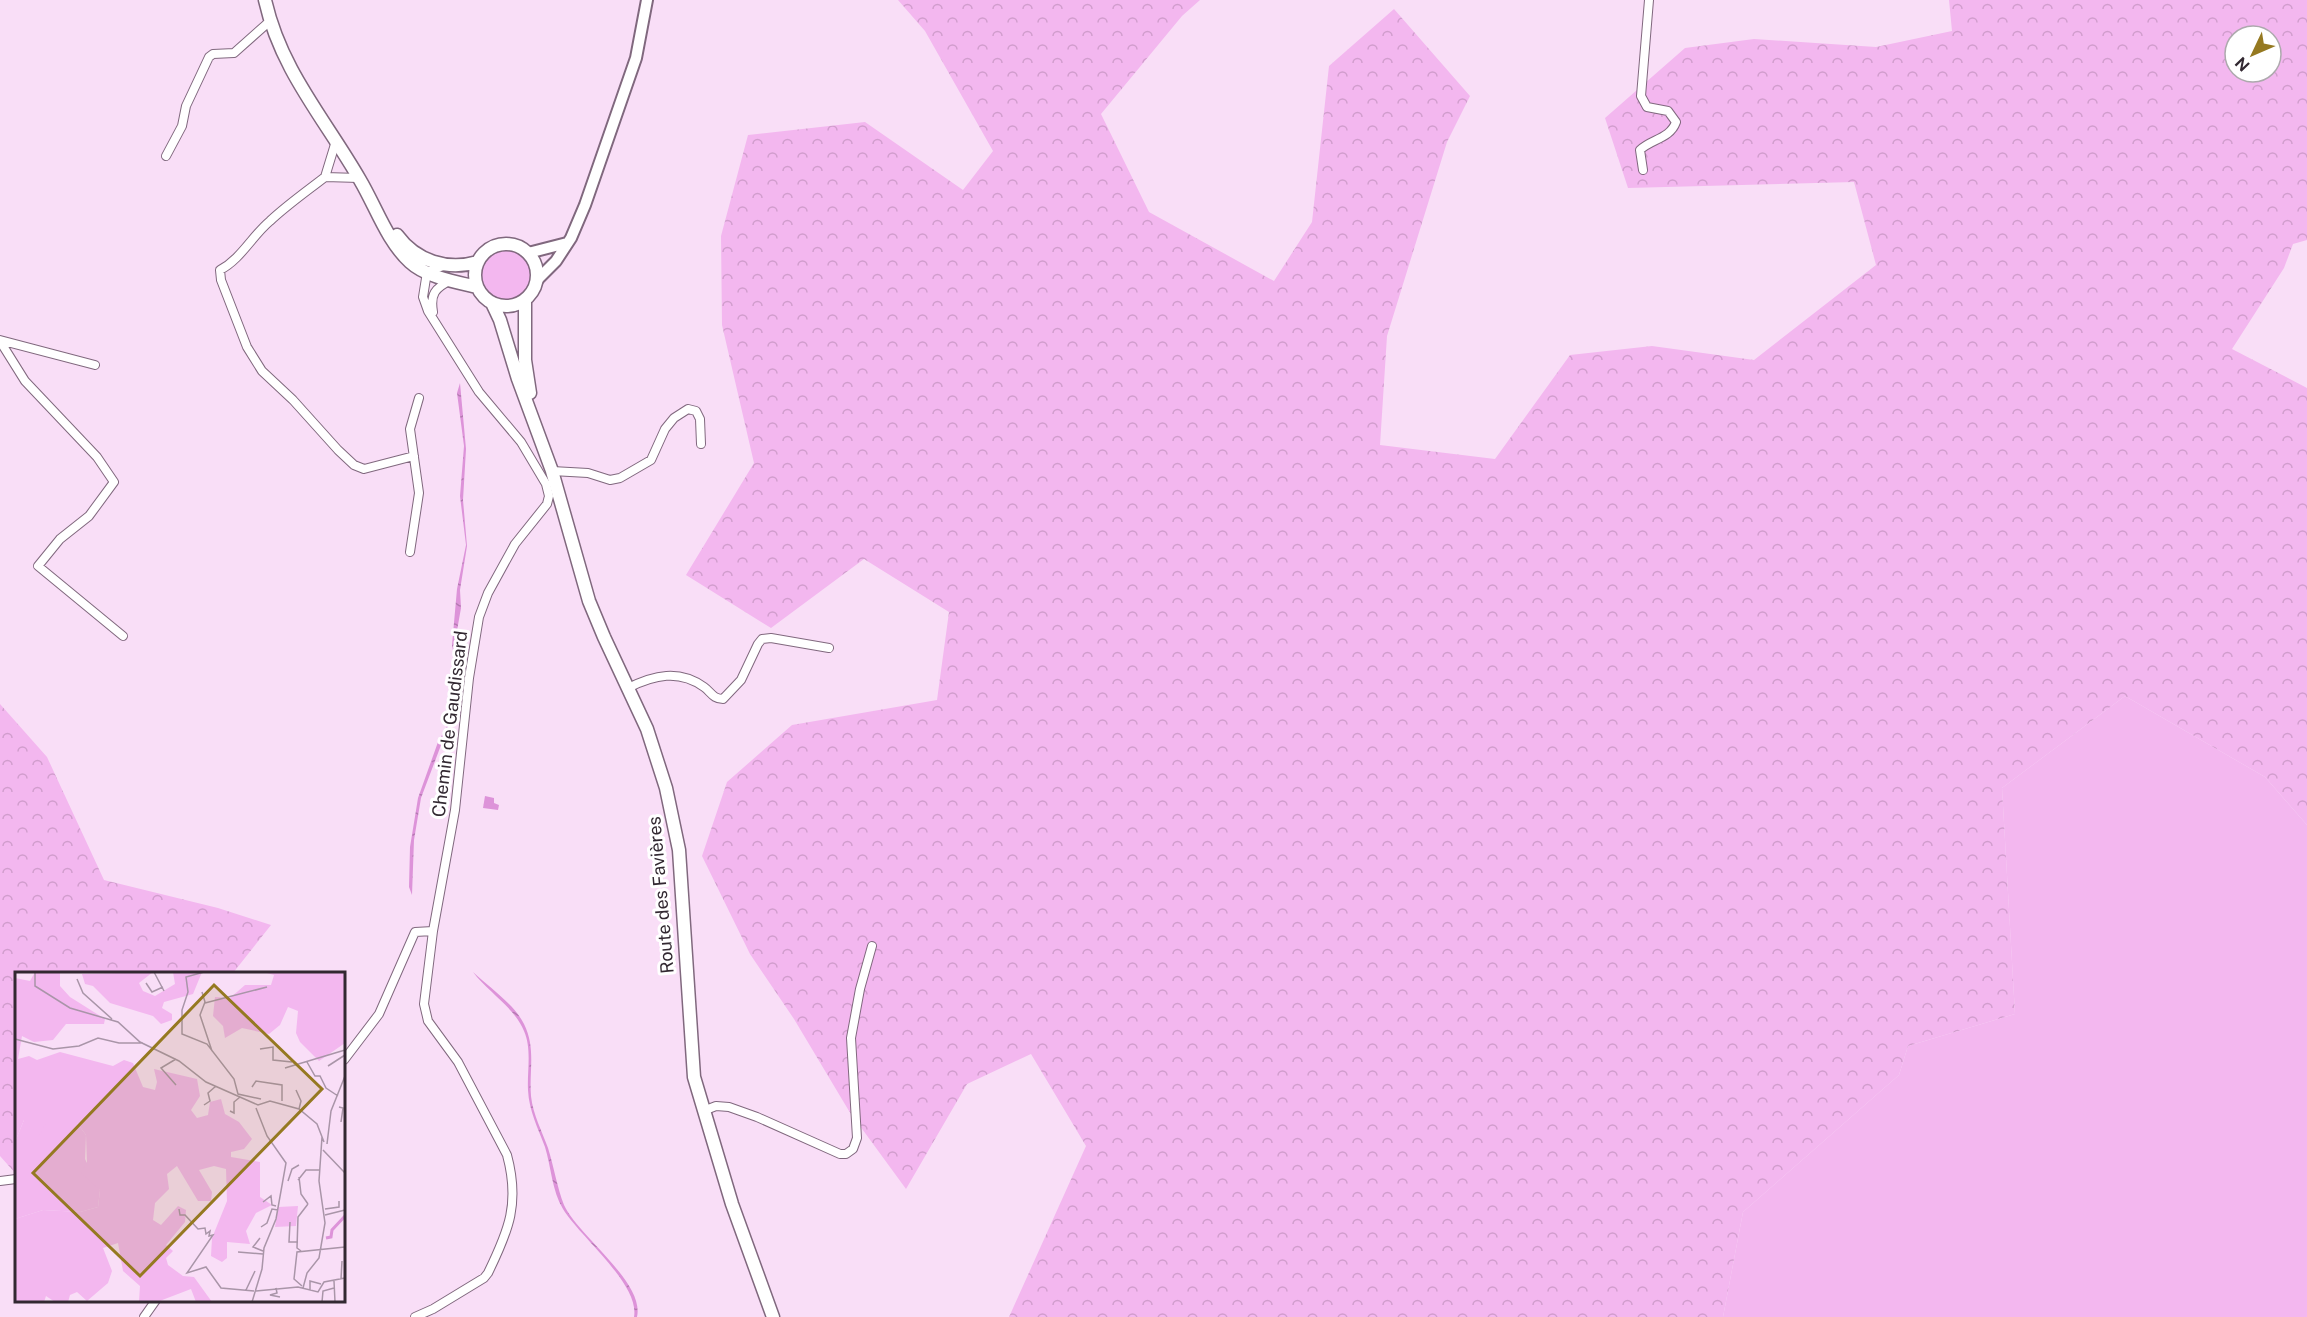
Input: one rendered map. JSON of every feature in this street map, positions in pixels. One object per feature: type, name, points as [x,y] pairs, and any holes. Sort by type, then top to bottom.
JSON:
[{"type":"main road","points":[[265,0],[281,52],[359,178],[396,247],[410,263],[427,272],[477,287]]},
{"type":"main road","points":[[272,0],[295,67],[357,162],[395,232],[410,249],[420,256],[445,265],[462,266],[478,262]]},
{"type":"main road","points":[[537,280],[556,261],[568,243],[585,205],[636,58],[647,0]]},
{"type":"main road","points":[[528,253],[568,243]]},
{"type":"main road","points":[[513,244],[528,253],[536,266],[537,280],[535,288],[525,300],[509,306],[492,303],[486,299],[477,287],[475,274],[482,254],[496,245],[513,244]]},
{"type":"main road","points":[[525,300],[525,360],[533,415]]},
{"type":"main road","points":[[492,303],[533,415]]},
{"type":"main road","name":"Route des Favières","points":[[533,415],[590,601],[651,740],[673,814],[681,872],[692,1060],[703,1111],[750,1257],[773,1317]]},
{"type":"main road","name":"Route des Favières","points":[[750,1257],[765,1317]]},
{"type":"street","points":[[1643,170],[1640,150],[1668,134],[1676,122],[1668,111],[1647,107],[1641,96],[1649,0]]},
{"type":"street","points":[[166,156],[182,126],[186,106],[208,57],[213,54],[234,53],[270,21]]},
{"type":"street","points":[[336,140],[325,177],[270,220],[252,238],[241,254],[220,270],[221,280],[247,347],[262,371],[293,400],[354,465],[364,469],[414,456]]},
{"type":"street","points":[[325,177],[359,178]]},
{"type":"street","points":[[435,322],[423,297],[427,272],[445,265]]},
{"type":"street","points":[[435,322],[431,304],[432,294],[436,288],[451,280]]},
{"type":"street","name":"Chemin de Gaudissard","points":[[433,931],[455,810],[468,678],[479,617],[488,593],[515,544],[547,504],[549,496],[546,484],[521,442],[479,392],[435,322]]},
{"type":"street","points":[[0,340],[95,365]]},
{"type":"street","points":[[0,340],[25,381],[97,457],[114,482],[89,516],[60,539],[38,567],[123,636]]},
{"type":"street","points":[[410,552],[418,493],[410,429],[419,398]]},
{"type":"street","points":[[552,471],[582,472],[610,480],[620,478],[651,459],[665,429],[674,418],[688,409],[696,411],[700,417],[701,444]]},
{"type":"street","points":[[628,688],[651,677],[676,675],[702,686],[716,698],[723,699],[741,680],[762,639],[771,638],[829,648]]},
{"type":"street","points":[[345,1059],[379,1014],[415,932],[433,931],[424,1012],[433,1029],[458,1062],[507,1155],[511,1170],[512,1206],[508,1228],[488,1273],[479,1282],[415,1317]]},
{"type":"street","points":[[703,1111],[716,1106],[729,1107],[840,1154],[849,1153],[854,1149],[857,1138],[851,1038],[860,989],[872,946]]},
{"type":"street","points":[[0,1181],[15,1179]]},
{"type":"street","points":[[144,1317],[155,1302]]},
{"type":"green space","points":[[898,0],[1200,0],[1182,16],[1101,114],[1149,212],[1274,281],[1312,222],[1329,66],[1394,9],[1470,96],[1447,142],[1387,336],[1380,445],[1495,459],[1570,355],[1652,346],[1754,360],[1876,265],[1854,182],[1628,188],[1605,118],[1685,48],[1754,39],[1876,47],[1952,31],[1949,0],[2307,0],[2307,240],[2293,244],[2284,268],[2232,349],[2307,388],[2307,825],[2265,777],[2125,696],[2002,788],[2015,1014],[1908,1046],[1899,1075],[1743,1212],[1723,1317],[1009,1317],[1086,1146],[1031,1054],[967,1084],[906,1189],[849,1111],[794,1019],[750,954],[702,856],[727,782],[792,725],[937,700],[949,612],[864,559],[771,628],[686,575],[754,463],[722,325],[721,236],[748,135],[865,122],[963,190],[993,151],[925,31]]},
{"type":"green space","points":[[511,250],[524,257],[530,265],[530,285],[524,293],[516,299],[501,300],[488,293],[482,285],[481,270],[488,257],[496,251]]},
{"type":"green space","points":[[2125,696],[2265,777],[2307,825],[2307,1317],[1723,1317],[1743,1212],[1899,1075],[1908,1046],[2015,1014],[2002,788]]},
{"type":"green space","points":[[0,704],[47,757],[104,880],[218,908],[271,925],[234,972],[15,972],[15,1173],[0,1156]]},
{"type":"water","points":[[460,383],[466,449],[463,500],[467,546],[455,642],[457,658],[453,684],[457,703],[421,798],[414,840],[412,895],[409,887],[410,847],[418,798],[453,705],[450,681],[454,656],[452,645],[457,589],[466,545],[460,496],[464,446],[457,393]]},
{"type":"water","points":[[485,796],[494,798],[494,803],[499,805],[498,810],[483,808]]},
{"type":"water","points":[[473,972],[508,1003],[524,1024],[531,1051],[532,1103],[564,1205],[582,1231],[621,1274],[631,1289],[637,1303],[637,1317],[634,1317],[633,1304],[628,1290],[619,1276],[571,1220],[559,1202],[545,1147],[530,1105],[529,1053],[524,1031],[508,1007]]}]
